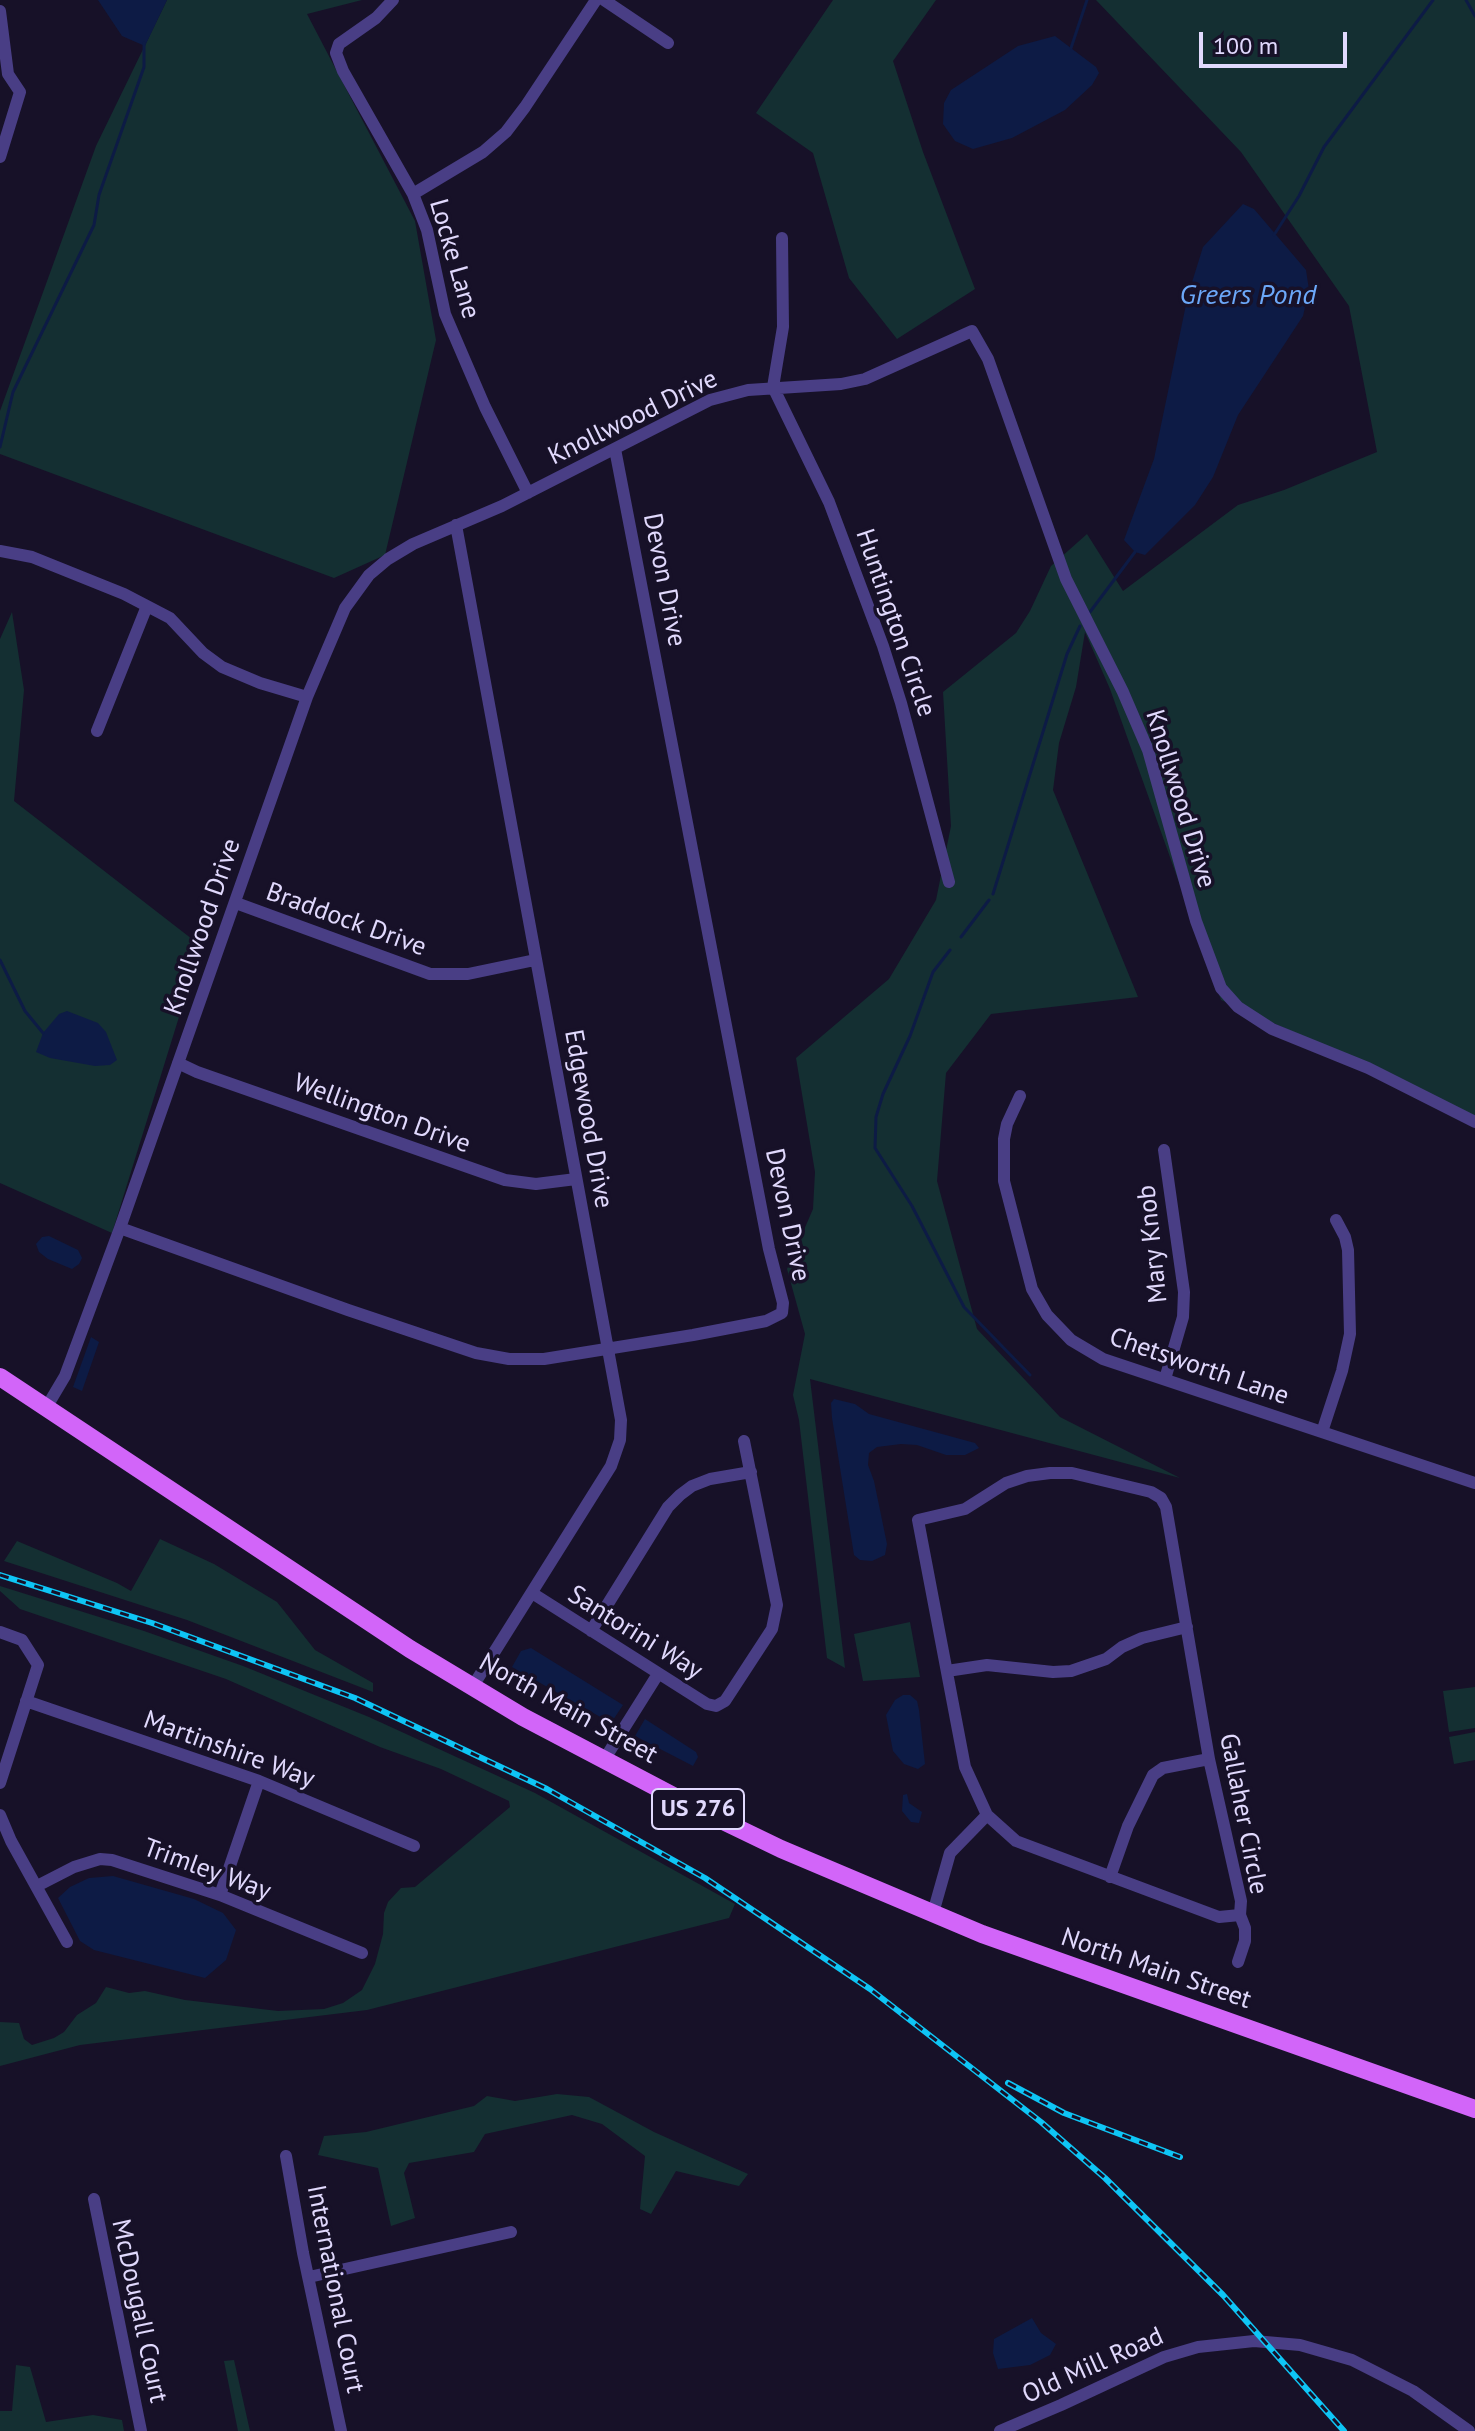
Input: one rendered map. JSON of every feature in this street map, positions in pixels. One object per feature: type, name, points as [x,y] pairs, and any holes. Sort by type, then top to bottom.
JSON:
[{"type":"main road","name":"North Main Street","points":[[0,1377],[343,1606],[523,1717],[781,1849],[1070,1967],[1475,2109]]},
{"type":"street","name":"Locke Lane","points":[[393,0],[376,18],[342,42],[336,49],[339,62],[413,194],[427,230],[445,314],[475,385],[528,493]]},
{"type":"street","points":[[413,194],[483,152],[506,132],[596,0]]},
{"type":"street","points":[[604,0],[668,43]]},
{"type":"street","points":[[0,11],[8,74],[20,92],[0,157]]},
{"type":"street","points":[[773,387],[783,327],[782,238]]},
{"type":"street","name":"Knollwood Drive","points":[[46,1408],[65,1376],[120,1228],[307,697],[345,608],[369,575],[413,544],[528,493],[710,400],[773,387],[829,385],[865,379],[972,331],[988,359],[1066,579],[1123,692],[1148,750],[1192,908],[1221,988],[1238,1007],[1272,1029],[1368,1068],[1475,1122]]},
{"type":"street","name":"Huntington Circle","points":[[773,387],[829,502],[883,646],[949,882]]},
{"type":"street","name":"Devon Drive","points":[[120,1228],[348,1310],[491,1357],[544,1359],[779,1317],[784,1309],[766,1233],[615,449]]},
{"type":"street","name":"Edgewood Drive","points":[[456,525],[621,1420],[616,1453],[605,1477],[473,1686]]},
{"type":"street","points":[[0,551],[32,557],[147,606],[170,618],[203,653],[222,667],[260,683],[307,697]]},
{"type":"street","points":[[97,731],[147,606]]},
{"type":"street","name":"Braddock Drive","points":[[236,903],[430,974],[468,974],[535,960]]},
{"type":"street","name":"Wellington Drive","points":[[178,1063],[505,1180],[536,1184],[576,1179]]},
{"type":"street","name":"Chetsworth Lane","points":[[1020,1096],[1007,1124],[1002,1165],[1023,1260],[1038,1301],[1057,1327],[1080,1346],[1103,1359],[1475,1483]]},
{"type":"street","name":"Mary Knob","points":[[1164,1150],[1184,1292],[1183,1317],[1165,1379]]},
{"type":"street","points":[[1322,1432],[1342,1371],[1350,1334],[1348,1250],[1336,1220]]},
{"type":"street","name":"Santorini Way","points":[[532,1593],[707,1704],[716,1706],[725,1701],[772,1629],[777,1605],[744,1441]]},
{"type":"street","points":[[591,1631],[668,1507],[680,1495],[710,1479],[751,1472]]},
{"type":"street","name":"Gallaher Circle","points":[[1072,1473],[1151,1492],[1161,1498],[1166,1507],[1209,1759],[1241,1901],[1240,1915],[1219,1917],[1016,1841],[987,1815],[965,1767],[947,1671],[918,1520],[965,1509],[1006,1483],[1027,1476],[1072,1473]]},
{"type":"street","points":[[947,1671],[987,1665],[1071,1671],[1106,1659],[1142,1638],[1187,1627]]},
{"type":"street","points":[[0,1632],[22,1640],[38,1665],[0,1783]]},
{"type":"street","points":[[604,1760],[658,1674]]},
{"type":"street","name":"Martinshire Way","points":[[26,1701],[259,1781],[414,1846]]},
{"type":"street","points":[[1110,1877],[1141,1794],[1153,1775],[1163,1768],[1209,1759]]},
{"type":"street","points":[[220,1895],[259,1781]]},
{"type":"street","points":[[0,1815],[11,1841],[67,1942]]},
{"type":"street","points":[[933,1913],[950,1853],[987,1815]]},
{"type":"street","name":"Trimley Way","points":[[37,1886],[74,1867],[100,1859],[112,1860],[220,1895],[362,1953]]},
{"type":"street","points":[[1238,1962],[1245,1941],[1245,1928],[1240,1915]]},
{"type":"street","name":"International Court","points":[[286,2156],[341,2431]]},
{"type":"street","name":"McDougall Court","points":[[94,2199],[141,2431]]},
{"type":"street","points":[[309,2277],[511,2232]]},
{"type":"street","name":"Old Mill Road","points":[[1000,2431],[1164,2357],[1224,2343],[1266,2341],[1326,2351],[1352,2360],[1413,2391],[1469,2431]]},
{"type":"green space","points":[[167,0],[362,0],[307,14],[415,221],[436,340],[385,555],[334,578],[0,454],[0,411],[96,146]]},
{"type":"green space","points":[[833,0],[936,0],[893,61],[923,152],[975,289],[897,339],[849,278],[813,153],[756,113]]},
{"type":"green space","points":[[1096,0],[1475,0],[1475,1127],[1400,1079],[1221,1000],[1110,689],[1085,632],[1076,687],[1059,743],[1053,790],[1138,997],[991,1014],[946,1073],[937,1181],[977,1329],[1060,1417],[1180,1478],[810,1379],[845,1668],[827,1658],[799,1420],[793,1395],[805,1334],[787,1269],[813,1209],[815,1172],[796,1058],[889,979],[936,900],[951,826],[943,692],[1016,633],[1051,566],[1087,534],[1123,591],[1238,505],[1377,452],[1349,306],[1241,152]]},
{"type":"green space","points":[[12,612],[24,690],[14,801],[201,946],[112,1233],[0,1183],[0,639]]},
{"type":"green space","points":[[160,1539],[214,1564],[277,1602],[315,1650],[373,1683],[373,1692],[187,1620],[4,1561],[17,1541],[131,1591]]},
{"type":"green space","points":[[0,1586],[243,1666],[369,1717],[535,1793],[735,1904],[729,1918],[367,2010],[80,2045],[0,2066],[0,2022],[19,2023],[24,2039],[32,2045],[54,2038],[64,2032],[77,2015],[96,2003],[106,1987],[129,1993],[145,1991],[185,2000],[278,2011],[324,2009],[343,2003],[362,1990],[375,1964],[388,1902],[401,1888],[415,1887],[510,1807],[509,1801],[441,1769],[380,1747],[226,1679],[20,1609],[0,1591]]},
{"type":"green space","points":[[910,1622],[920,1677],[863,1681],[854,1634]]},
{"type":"green space","points":[[1475,1687],[1475,1728],[1449,1732],[1443,1691]]},
{"type":"green space","points":[[1475,1732],[1475,1760],[1454,1764],[1449,1737]]},
{"type":"green space","points":[[557,2094],[589,2097],[654,2132],[748,2174],[739,2186],[676,2171],[651,2214],[640,2209],[645,2156],[602,2124],[572,2115],[485,2134],[474,2152],[409,2163],[404,2173],[415,2218],[391,2226],[378,2168],[318,2155],[324,2136],[366,2132],[474,2106],[487,2096],[515,2101]]},
{"type":"green space","points":[[234,2360],[250,2431],[238,2431],[224,2361]]},
{"type":"green space","points":[[16,2365],[30,2367],[46,2422],[93,2415],[122,2420],[124,2431],[0,2431],[0,2411],[12,2411]]},
{"type":"water","points":[[98,0],[167,0],[145,46],[122,36]]},
{"type":"water","points":[[1055,36],[1096,67],[1099,73],[1092,85],[1065,110],[1012,138],[973,149],[955,141],[943,124],[944,103],[951,90],[1018,46]]},
{"type":"water","name":"Greers Pond","points":[[1243,204],[1254,209],[1306,270],[1309,290],[1303,316],[1238,415],[1213,477],[1195,505],[1145,555],[1135,552],[1124,540],[1154,459],[1188,295],[1203,247]]},
{"type":"water","points":[[67,1011],[98,1023],[106,1032],[117,1060],[110,1065],[95,1066],[50,1058],[36,1052],[43,1033],[59,1014]]},
{"type":"water","points":[[49,1236],[78,1250],[82,1258],[79,1264],[72,1269],[39,1252],[36,1244],[42,1237]]},
{"type":"water","points":[[91,1337],[99,1342],[82,1391],[73,1387]]},
{"type":"water","points":[[834,1399],[855,1404],[869,1414],[975,1443],[979,1448],[965,1455],[946,1455],[917,1445],[901,1444],[877,1447],[869,1453],[868,1465],[887,1544],[885,1555],[872,1561],[860,1560],[854,1555],[832,1418],[831,1403]]},
{"type":"water","points":[[531,1648],[623,1705],[611,1723],[512,1667],[521,1651]]},
{"type":"water","points":[[910,1695],[917,1701],[919,1710],[925,1764],[918,1769],[904,1764],[893,1751],[886,1715],[895,1700]]},
{"type":"water","points":[[645,1719],[696,1752],[698,1757],[693,1766],[635,1736]]},
{"type":"water","points":[[907,1794],[909,1803],[922,1812],[919,1823],[911,1822],[902,1811],[903,1795]]},
{"type":"water","points":[[113,1876],[194,1899],[223,1913],[236,1930],[226,1960],[205,1978],[94,1950],[80,1941],[58,1898],[70,1887],[89,1878]]},
{"type":"water","points":[[1032,2318],[1041,2333],[1056,2344],[1050,2355],[1030,2365],[998,2369],[993,2353],[994,2339]]},
{"type":"waterway","points":[[1071,48],[1087,0]]},
{"type":"waterway","points":[[1274,235],[1299,196],[1324,147],[1433,0]]},
{"type":"waterway","points":[[1466,0],[1475,16]]},
{"type":"waterway","points":[[0,447],[13,392],[94,225],[99,195],[144,67],[144,43]]},
{"type":"waterway","points":[[1090,612],[1135,552]]},
{"type":"waterway","points":[[993,894],[1067,654],[1080,626]]},
{"type":"waterway","points":[[961,937],[989,900]]},
{"type":"waterway","points":[[950,950],[933,972],[910,1036],[883,1094],[876,1117],[875,1148],[912,1206],[964,1307],[1030,1375]]},
{"type":"waterway","points":[[0,960],[25,1011],[43,1033]]},
{"type":"railway","points":[[0,1575],[152,1623],[355,1698],[547,1789],[705,1878],[870,1989],[1041,2122],[1105,2178],[1223,2295],[1344,2431]]},
{"type":"railway","points":[[1008,2083],[1064,2113],[1180,2157]]}]
